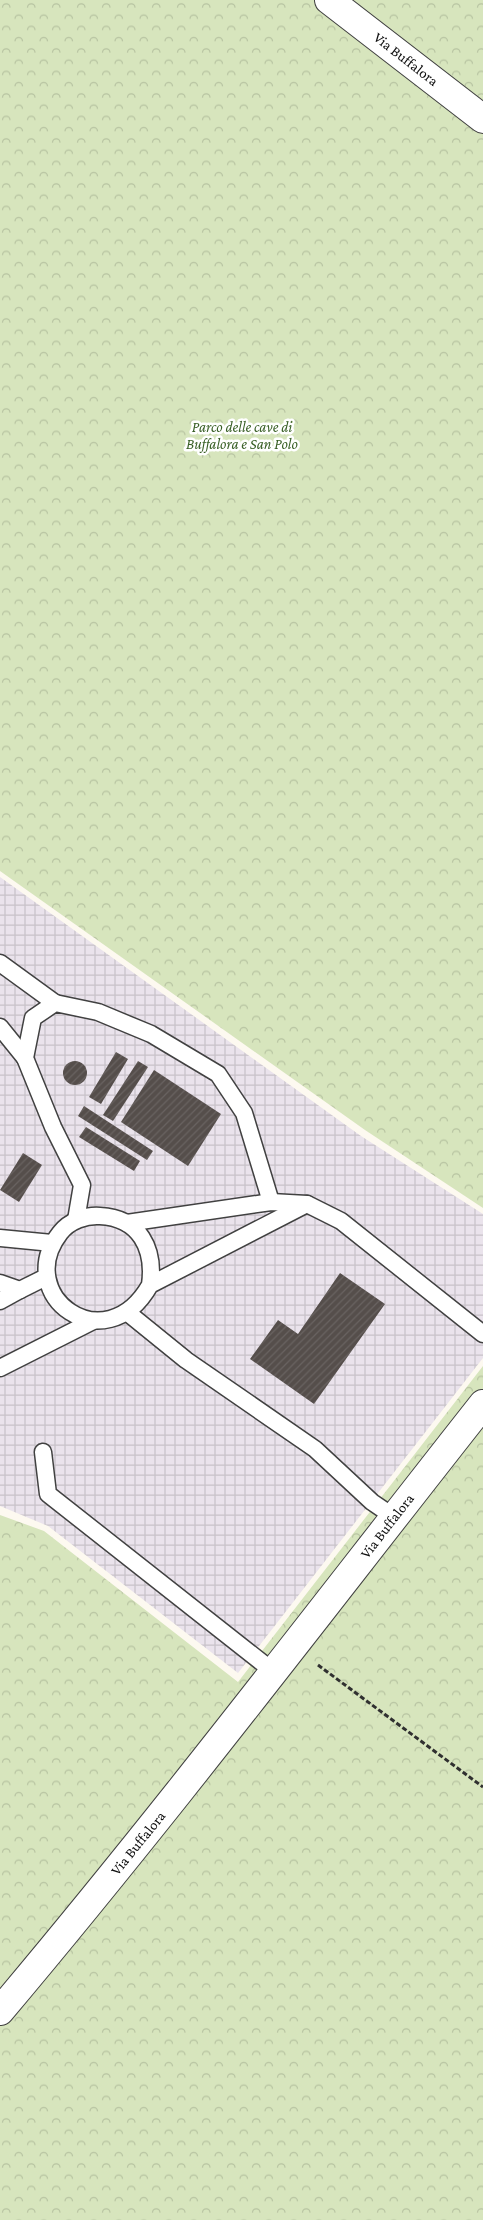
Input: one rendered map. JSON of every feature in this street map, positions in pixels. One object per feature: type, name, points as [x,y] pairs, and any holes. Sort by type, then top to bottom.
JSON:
[{"type":"street","name":"Via Buffalora","points":[[330,0],[483,119]]},
{"type":"street","name":"Via Buffalora","points":[[0,2011],[60,1940],[274,1672],[483,1404]]},
{"type":"lane","points":[[0,963],[55,1003],[98,1012],[151,1034],[218,1074],[244,1113],[271,1202]]},
{"type":"lane","points":[[25,1058],[33,1018],[55,1003]]},
{"type":"lane","points":[[0,1027],[25,1058],[53,1127],[82,1185],[76,1220]]},
{"type":"lane","points":[[127,1223],[271,1202],[306,1204],[341,1221],[483,1334]]},
{"type":"lane","points":[[150,1285],[306,1204]]},
{"type":"lane","points":[[93,1215],[110,1216],[127,1223],[140,1234],[149,1250],[152,1268],[150,1285],[141,1301],[128,1313],[111,1320],[93,1321],[77,1316],[62,1307],[52,1293],[46,1276],[47,1259],[52,1243],[63,1229],[76,1220],[93,1215]]},
{"type":"lane","points":[[0,1238],[52,1243]]},
{"type":"lane","points":[[0,1301],[46,1276]]},
{"type":"lane","points":[[0,1283],[20,1290]]},
{"type":"lane","points":[[128,1313],[186,1360],[315,1449],[372,1502],[394,1517]]},
{"type":"lane","points":[[0,1368],[93,1321]]},
{"type":"lane","points":[[43,1452],[48,1494],[274,1672]]},
{"type":"path","points":[[294,1646],[483,1787]]},
{"type":"shaded area","points":[[0,877],[361,1136],[483,1214],[483,1358],[238,1673],[48,1526],[0,1506]]},
{"type":"green space","name":"Parco delle cave di Buffalora e San Polo","points":[[0,0],[483,0],[483,1208],[365,1130],[0,871]]},
{"type":"green space","points":[[483,1366],[483,2220],[0,2220],[0,1515],[44,1531],[238,1682]]},
{"type":"building","points":[[116,1052],[128,1059],[101,1104],[89,1097]]},
{"type":"building","points":[[75,1061],[80,1062],[86,1068],[86,1078],[80,1084],[75,1085],[70,1084],[64,1078],[63,1073],[64,1068],[70,1062]]},
{"type":"building","points":[[138,1061],[148,1067],[113,1121],[103,1115]]},
{"type":"building","points":[[154,1070],[221,1114],[188,1166],[121,1122]]},
{"type":"building","points":[[84,1106],[153,1151],[147,1160],[78,1116]]},
{"type":"building","points":[[86,1127],[140,1161],[134,1171],[79,1137]]},
{"type":"building","points":[[23,1153],[42,1165],[19,1202],[0,1190]]},
{"type":"building","points":[[340,1273],[385,1304],[314,1404],[250,1359],[278,1320],[298,1334]]}]
